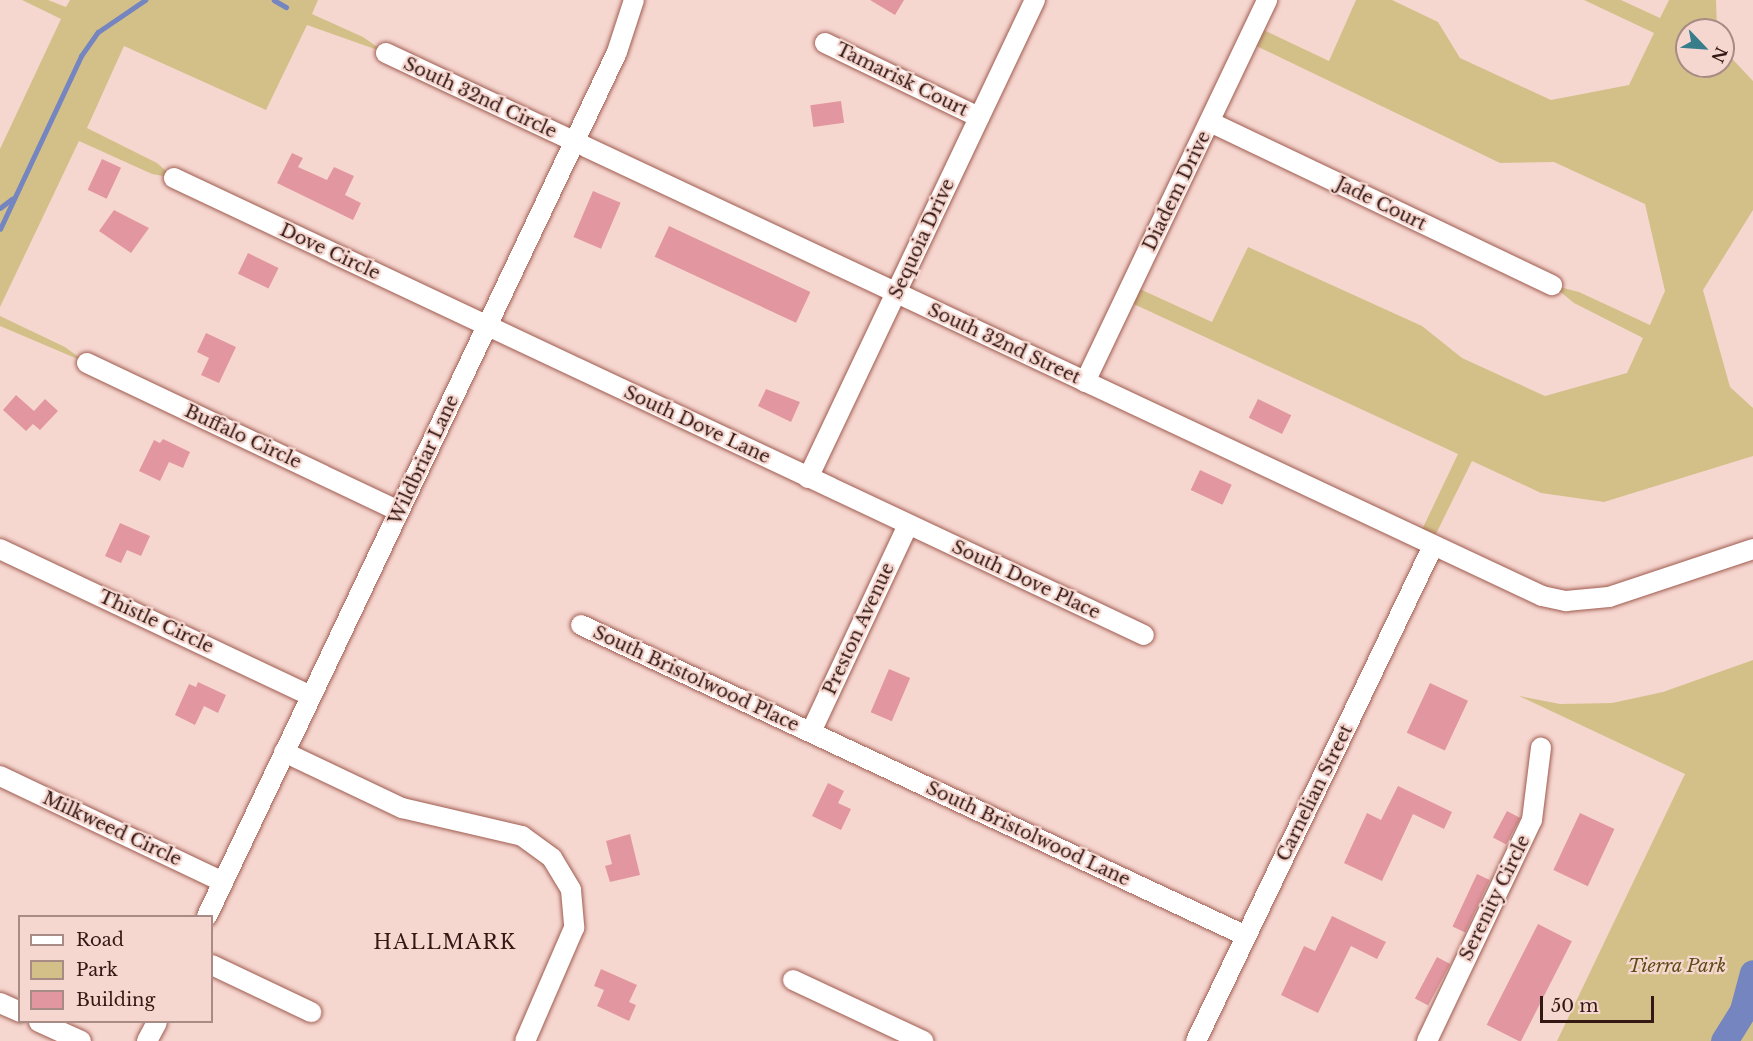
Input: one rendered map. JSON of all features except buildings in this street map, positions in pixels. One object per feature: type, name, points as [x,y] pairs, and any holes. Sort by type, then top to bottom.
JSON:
[{"type":"street","name":"Wildbriar Lane","points":[[207,915],[617,52],[634,0]]},
{"type":"street","name":"Sequoia Drive","points":[[808,478],[1035,0]]},
{"type":"street","name":"Diadem Drive","points":[[1085,382],[1267,0]]},
{"type":"street","name":"Tamarisk Court","points":[[825,43],[979,117]]},
{"type":"street","name":"South 32nd Circle","points":[[386,53],[574,143]]},
{"type":"street","name":"Jade Court","points":[[1210,122],[1552,285]]},
{"type":"street","name":"South 32nd Street","points":[[574,143],[1528,590],[1566,601],[1609,597],[1753,549]]},
{"type":"street","name":"Dove Circle","points":[[174,178],[487,326]]},
{"type":"street","name":"South Dove Lane","points":[[487,326],[908,525]]},
{"type":"street","name":"Buffalo Circle","points":[[87,363],[399,511]]},
{"type":"street","name":"South Dove Place","points":[[908,525],[1144,635]]},
{"type":"street","name":"Preston Avenue","points":[[811,732],[908,525]]},
{"type":"street","name":"Carnelian Street","points":[[1196,1041],[1433,546]]},
{"type":"street","name":"Thistle Circle","points":[[0,549],[311,696]]},
{"type":"street","name":"South Bristolwood Place","points":[[581,625],[811,732]]},
{"type":"street","name":"South Bristolwood Lane","points":[[811,732],[1246,936]]},
{"type":"street","name":"Serenity Circle","points":[[1427,1041],[1532,820],[1541,748]]},
{"type":"street","points":[[284,752],[402,808],[522,836],[552,858],[571,890],[574,928],[525,1041]]},
{"type":"street","name":"Milkweed Circle","points":[[0,776],[223,882]]},
{"type":"street","points":[[213,965],[311,1012]]},
{"type":"street","points":[[793,980],[923,1041]]},
{"type":"street","points":[[0,1003],[18,1011]]},
{"type":"street","points":[[41,1023],[81,1041]]},
{"type":"street","points":[[147,1041],[156,1023]]},
{"type":"green space","points":[[22,0],[48,0],[66,7],[70,0],[318,0],[312,14],[363,37],[386,53],[307,25],[266,110],[124,46],[87,128],[157,163],[174,178],[152,174],[79,141],[0,307],[0,149],[61,19]]},
{"type":"green space","points":[[1356,0],[1392,0],[1438,22],[1460,58],[1551,100],[1629,85],[1654,33],[1584,0],[1621,0],[1660,18],[1669,0],[1716,0],[1717,18],[1675,18],[1675,78],[1735,78],[1735,62],[1753,81],[1753,210],[1703,290],[1730,387],[1753,408],[1753,456],[1604,502],[1541,493],[1472,461],[1431,544],[1418,538],[1458,454],[1125,300],[1131,285],[1212,322],[1248,247],[1422,326],[1462,358],[1545,396],[1627,373],[1643,338],[1574,303],[1552,285],[1579,292],[1650,325],[1665,291],[1645,204],[1554,162],[1500,163],[1248,42],[1255,26],[1329,61]]},
{"type":"green space","points":[[0,316],[65,347],[87,363],[0,326]]},
{"type":"green space","name":"Tierra Park","points":[[1753,660],[1753,1041],[1557,1041],[1685,774],[1519,696],[1560,704],[1612,703],[1663,692]]},
{"type":"waterway","points":[[0,229],[81,56],[98,32],[145,0]]},
{"type":"waterway","points":[[274,0],[286,7]]},
{"type":"waterway","points":[[0,208],[12,199]]},
{"type":"waterway","points":[[1724,1041],[1743,1010],[1753,973]]},
{"type":"district","name":"HALLMARK","points":[[445,942]]}]
